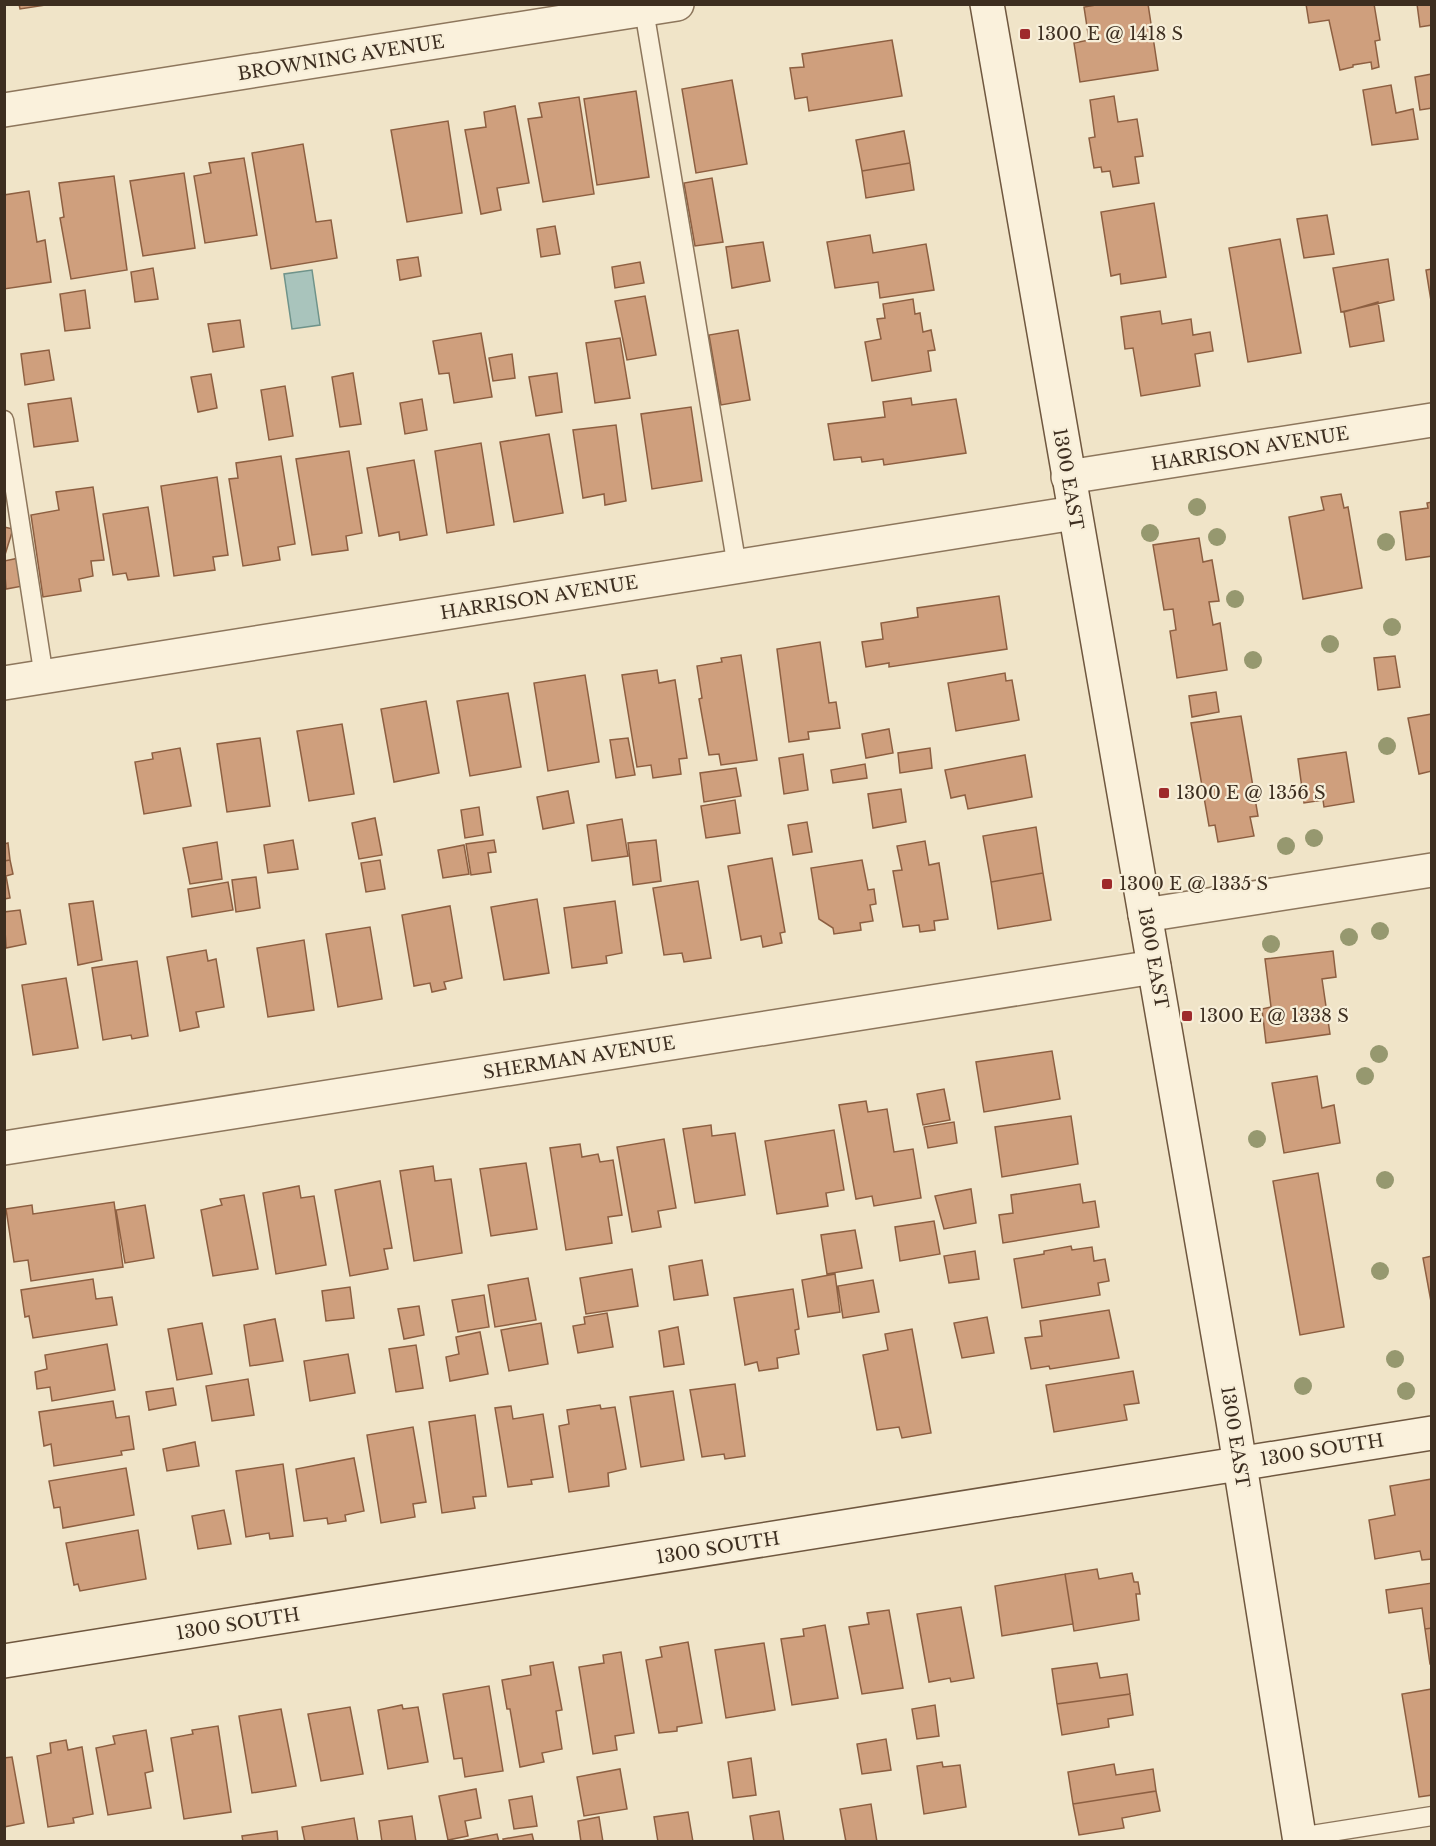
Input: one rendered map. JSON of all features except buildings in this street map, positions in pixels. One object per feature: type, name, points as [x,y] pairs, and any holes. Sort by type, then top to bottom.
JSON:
[{"type":"street","name":"BROWNING AVENUE","points":[[4,111],[677,4]]},
{"type":"street","name":"1300 EAST","points":[[987,4],[1240,1463],[1299,1840]]},
{"type":"street","name":"HARRISON AVENUE","points":[[1068,477],[1431,420]]},
{"type":"street","name":"HARRISON AVENUE","points":[[4,683],[1074,513]]},
{"type":"street","points":[[1145,915],[1431,870]]},
{"type":"street","name":"SHERMAN AVENUE","points":[[4,1148],[1154,967]]},
{"type":"street","name":"1300 SOUTH","points":[[4,1661],[1431,1433]]},
{"type":"lane","points":[[644,10],[737,567]]},
{"type":"lane","points":[[4,420],[44,677]]},
{"type":"lane","points":[[1299,1840],[1431,1816]]},
{"type":"water","points":[[312,270],[320,325],[292,329],[284,274]]},
{"type":"place","name":"1300 E @ 1418 S","points":[[1025,34]]},
{"type":"place","name":"1300 E @ 1356 S","points":[[1164,793]]},
{"type":"place","name":"1300 E @ 1335 S","points":[[1107,884]]},
{"type":"place","name":"1300 E @ 1338 S","points":[[1187,1016]]}]
